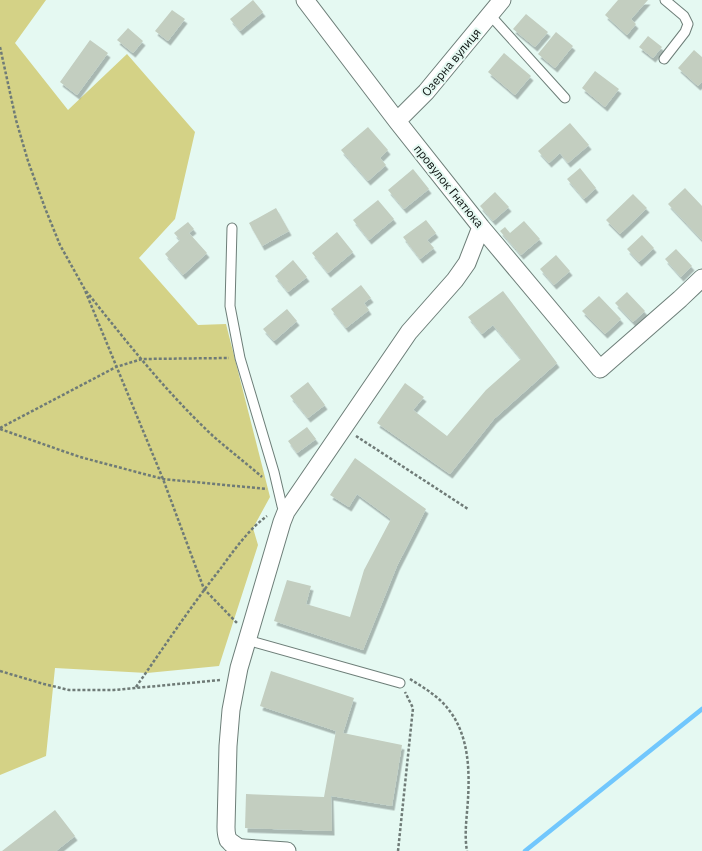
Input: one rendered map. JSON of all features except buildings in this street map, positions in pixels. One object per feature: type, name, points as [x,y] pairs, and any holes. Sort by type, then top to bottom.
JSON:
[{"type":"street","name":"провулок Гнатюка","points":[[304,0],[481,227],[600,368],[702,278]]},
{"type":"street","name":"Озерна вулиця","points":[[397,121],[426,92],[502,0]]},
{"type":"street","points":[[287,851],[230,846],[226,827],[228,746],[231,710],[237,678],[284,509],[344,428],[409,332],[468,263],[481,227]]},
{"type":"lane","points":[[664,59],[685,32],[688,24],[684,16],[665,0]]},
{"type":"lane","points":[[490,15],[564,98]]},
{"type":"lane","points":[[232,228],[230,306],[240,358],[284,509]]},
{"type":"lane","points":[[248,637],[400,684]]},
{"type":"path","points":[[0,47],[16,120],[28,161],[45,208],[60,245],[84,288],[163,479],[204,589],[248,637]]},
{"type":"path","points":[[84,288],[142,359],[186,409],[214,436],[278,490]]},
{"type":"path","points":[[0,429],[116,367],[142,359],[240,358]]},
{"type":"path","points":[[344,428],[468,509]]},
{"type":"path","points":[[0,429],[80,457],[163,479],[278,490]]},
{"type":"path","points":[[136,688],[204,589],[234,550],[265,517],[284,509]]},
{"type":"path","points":[[0,671],[69,690],[136,688],[237,678]]},
{"type":"path","points":[[407,677],[442,702],[454,716],[465,744],[468,757],[469,780],[466,834],[467,851]]},
{"type":"path","points":[[398,851],[413,708],[400,684]]},
{"type":"shaded area","points":[[0,0],[46,0],[15,43],[68,110],[127,54],[195,132],[175,219],[139,258],[198,325],[226,324],[270,497],[253,528],[258,545],[219,666],[147,673],[55,668],[46,756],[0,775]]},
{"type":"waterway","points":[[525,851],[702,709]]}]
